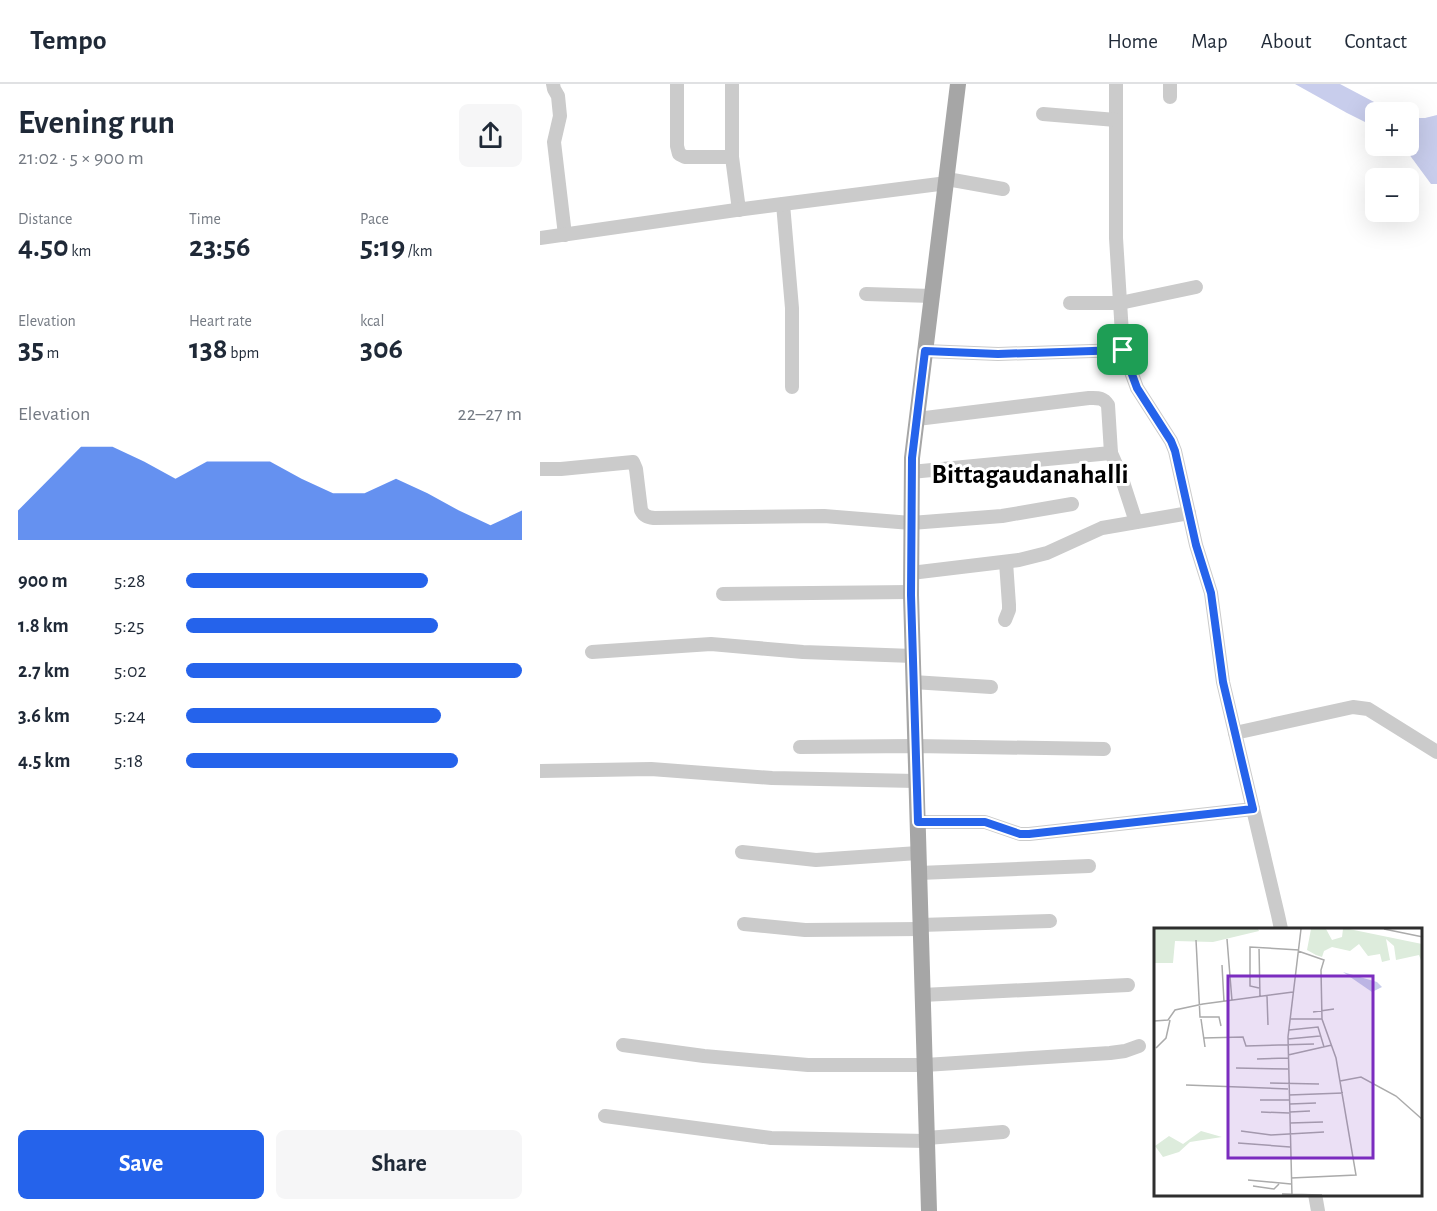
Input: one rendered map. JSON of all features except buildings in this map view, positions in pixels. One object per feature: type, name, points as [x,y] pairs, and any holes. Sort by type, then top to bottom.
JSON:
[{"type":"main road","points":[[929,1211],[913,682],[911,472],[958,84]]},
{"type":"street","points":[[554,84],[560,116],[554,142],[565,235]]},
{"type":"street","points":[[677,84],[679,154],[684,157],[732,157]]},
{"type":"street","points":[[732,84],[732,157],[739,210]]},
{"type":"street","points":[[1116,84],[1116,238],[1123,350],[1137,388],[1173,446],[1197,549],[1211,593],[1222,677],[1281,928]]},
{"type":"street","points":[[1043,114],[1116,120]]},
{"type":"street","points":[[540,238],[947,181],[1003,189]]},
{"type":"street","points":[[783,204],[792,308],[792,387]]},
{"type":"street","points":[[1070,303],[1120,303],[1196,287]]},
{"type":"street","points":[[866,294],[932,296]]},
{"type":"street","points":[[925,351],[998,354],[1123,350]]},
{"type":"street","points":[[917,419],[1100,398],[1107,405],[1113,461],[1121,476],[1136,522]]},
{"type":"street","points":[[911,472],[1111,453]]},
{"type":"street","points":[[540,469],[633,462],[636,469],[641,510],[648,517],[824,516],[911,523],[1002,516],[1072,504]]},
{"type":"street","points":[[911,573],[1006,562],[1047,554],[1096,530],[1189,513]]},
{"type":"street","points":[[1005,620],[1009,610],[1006,562]]},
{"type":"street","points":[[723,594],[911,592]]},
{"type":"street","points":[[592,652],[717,644],[803,652],[913,656]]},
{"type":"street","points":[[913,682],[991,687]]},
{"type":"street","points":[[1235,732],[1360,707],[1368,709],[1437,752]]},
{"type":"street","points":[[800,747],[1104,748]]},
{"type":"street","points":[[540,771],[651,769],[785,778],[916,782]]},
{"type":"street","points":[[918,822],[985,822],[1020,834],[1029,834],[1253,809]]},
{"type":"street","points":[[742,852],[816,860],[918,853]]},
{"type":"street","points":[[919,873],[1089,866]]},
{"type":"street","points":[[744,924],[805,930],[1050,921]]},
{"type":"street","points":[[922,995],[1128,985]]},
{"type":"street","points":[[623,1045],[704,1056],[808,1065],[924,1065],[1110,1053],[1139,1046]]},
{"type":"street","points":[[605,1116],[771,1138],[927,1139],[1003,1132]]},
{"type":"street","points":[[1316,1196],[1318,1211]]},
{"type":"water","points":[[1295,84],[1340,84],[1374,102],[1365,102],[1365,122]]},
{"type":"water","points":[[1437,115],[1437,184],[1431,184],[1410,156],[1419,156],[1419,118]]},
{"type":"district","name":"Bittagaudanahalli","points":[[1030,474]]},
{"type":"route","points":[[1123,350],[1137,388],[1175,451],[1196,545],[1211,593],[1223,682],[1253,809],[1029,834],[1020,834],[985,822],[918,822],[911,595],[912,458],[925,351],[998,354],[1123,350]]}]
